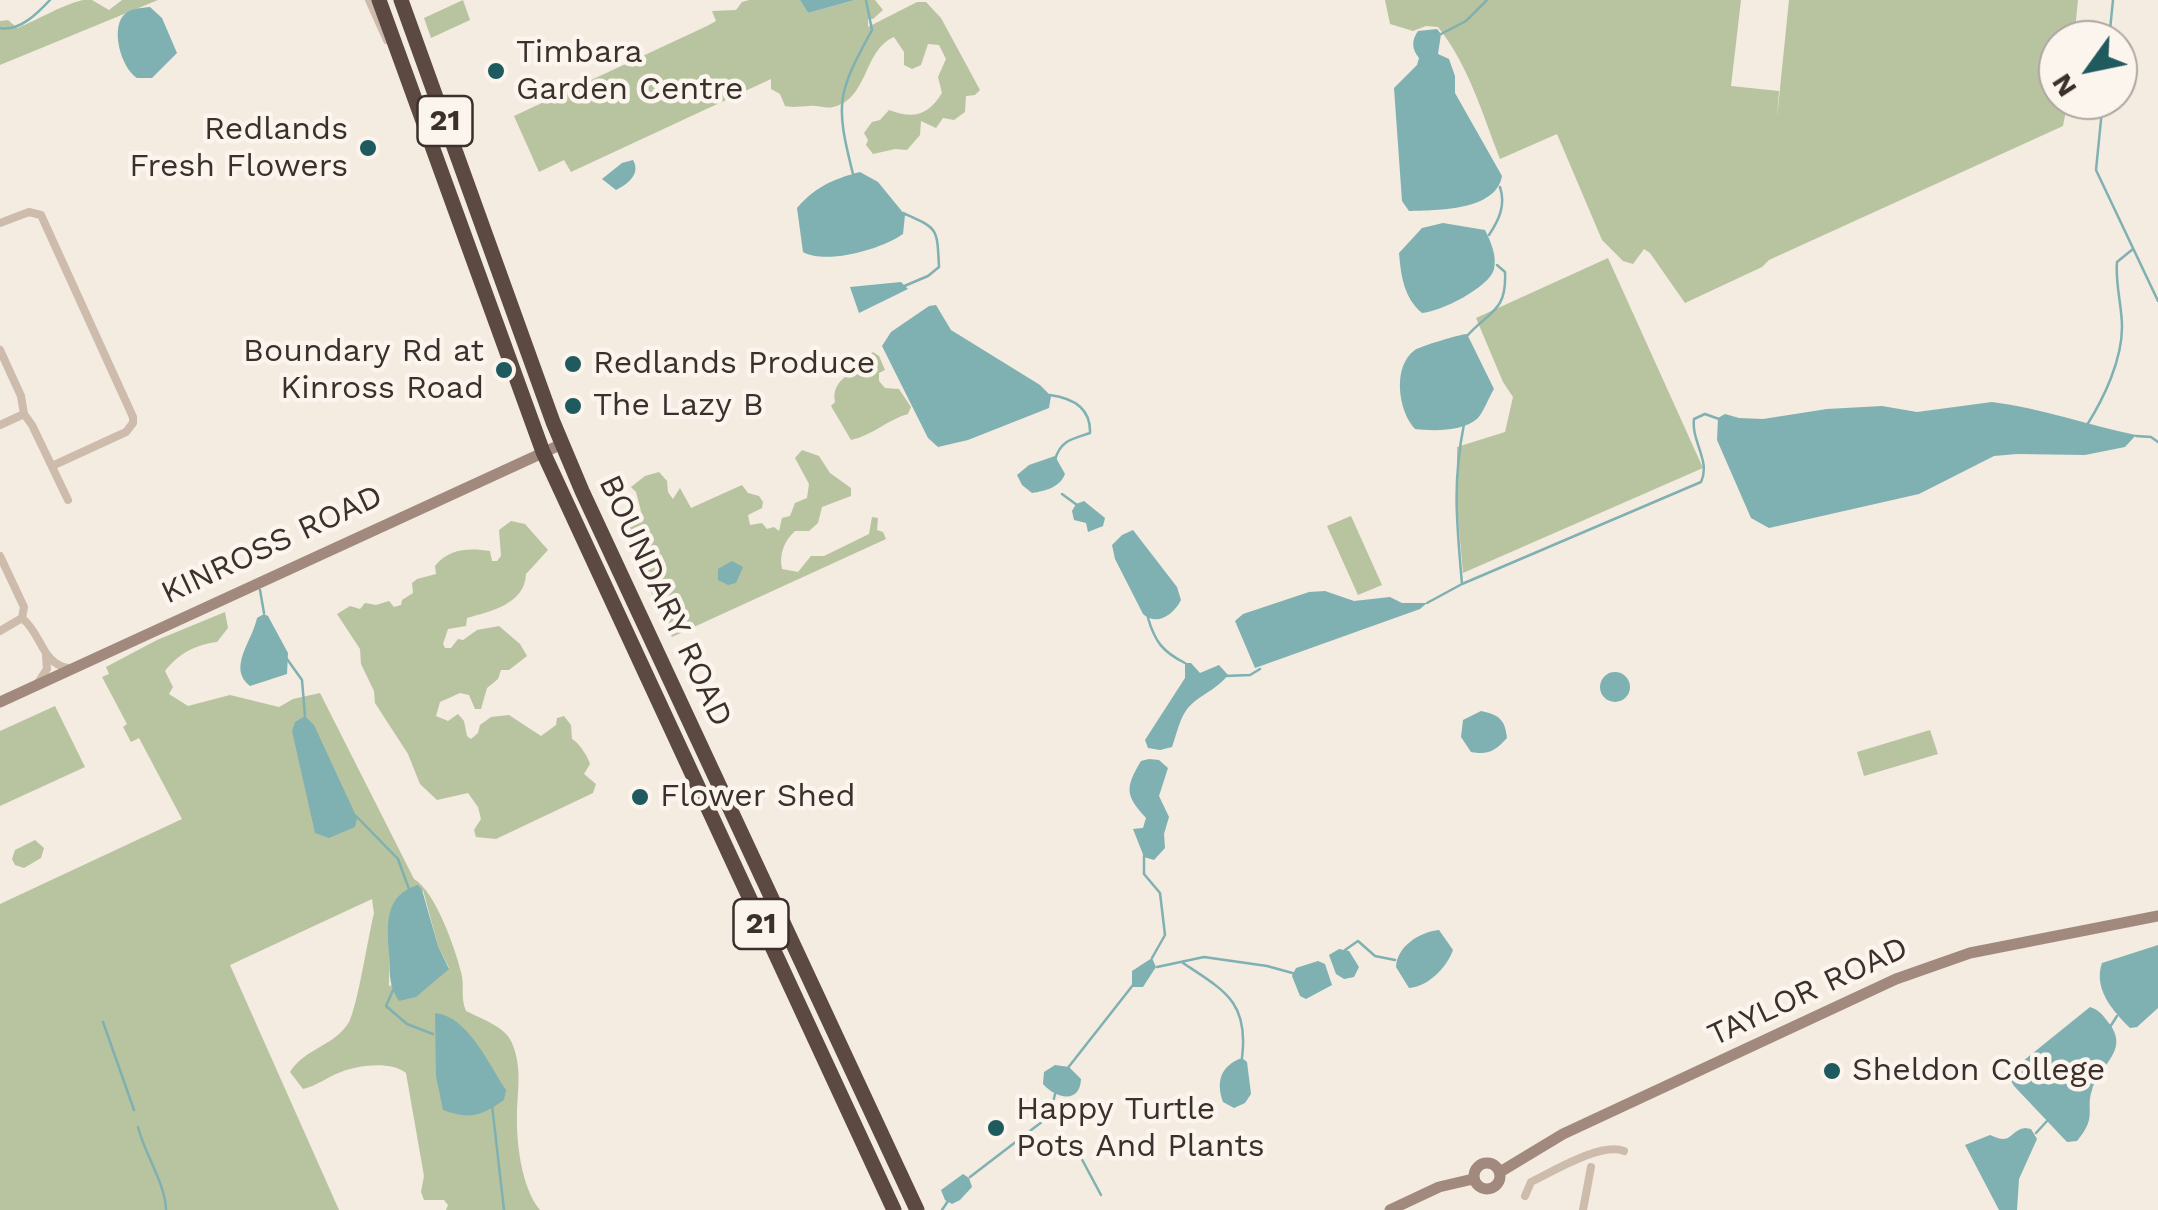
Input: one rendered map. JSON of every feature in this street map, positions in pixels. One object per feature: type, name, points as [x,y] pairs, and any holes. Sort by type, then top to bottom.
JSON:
[{"type":"highway","name":"BOUNDARY ROAD","points":[[379,0],[543,452],[894,1210]]},
{"type":"highway","name":"BOUNDARY ROAD","points":[[401,0],[562,444],[917,1210]]},
{"type":"street","points":[[369,0],[380,30],[399,56]]},
{"type":"street","points":[[0,224],[28,212],[41,215],[133,417],[126,432],[52,466]]},
{"type":"street","points":[[0,350],[21,396],[24,414],[68,500]]},
{"type":"street","points":[[0,425],[24,414]]},
{"type":"street","name":"KINROSS ROAD","points":[[2,700],[562,444]]},
{"type":"street","points":[[0,556],[24,608],[22,618],[0,631]]},
{"type":"street","points":[[22,618],[33,628],[46,656],[47,669],[38,683]]},
{"type":"street","points":[[46,656],[57,666],[68,668]]},
{"type":"street","name":"TAYLOR ROAD","points":[[1500,1172],[1564,1134],[1896,979],[1970,954],[2158,916]]},
{"type":"street","points":[[1526,1196],[1530,1182],[1606,1148],[1624,1151]]},
{"type":"street","points":[[1485,1162],[1500,1172],[1497,1185],[1490,1189],[1481,1188],[1474,1179],[1474,1170],[1485,1162]]},
{"type":"street","points":[[1583,1210],[1591,1166]]},
{"type":"street","points":[[1390,1210],[1439,1188],[1474,1179]]},
{"type":"green space","points":[[83,0],[92,0],[109,10],[122,0],[158,0],[0,65],[0,21],[8,20],[17,28]]},
{"type":"green space","points":[[463,0],[470,20],[431,38],[424,18]]},
{"type":"green space","points":[[749,0],[800,0],[808,13],[855,0],[875,0],[883,10],[868,19],[868,27],[917,2],[926,2],[941,18],[980,90],[966,96],[965,112],[954,120],[943,118],[936,128],[921,121],[920,135],[907,150],[873,154],[864,133],[872,122],[889,110],[919,114],[942,93],[938,77],[946,59],[939,45],[928,44],[921,65],[912,69],[904,65],[904,52],[894,37],[876,52],[853,95],[833,107],[785,106],[780,94],[771,89],[771,79],[571,172],[564,160],[539,172],[514,116],[707,26],[716,21],[712,11],[736,10]]},
{"type":"green space","points":[[1385,0],[1741,0],[1731,86],[1779,91],[1777,118],[1789,0],[2078,0],[2076,20],[2038,20],[2038,120],[2064,120],[2063,126],[1769,260],[1762,267],[1685,303],[1650,253],[1644,249],[1633,264],[1623,261],[1602,240],[1557,134],[1500,159],[1466,74],[1438,27],[1413,31],[1390,24]]},
{"type":"green space","points":[[1608,258],[1703,468],[1463,573],[1457,447],[1505,432],[1513,397],[1476,318]]},
{"type":"green space","points":[[873,352],[885,370],[879,373],[879,381],[885,388],[899,389],[911,407],[908,414],[851,440],[831,406],[839,384],[866,365]]},
{"type":"green space","points":[[802,450],[819,456],[830,473],[851,488],[851,496],[822,507],[818,523],[809,531],[795,531],[791,535],[782,553],[782,569],[798,572],[811,556],[824,556],[869,534],[872,517],[878,518],[877,530],[886,539],[672,637],[634,555],[637,545],[630,527],[641,511],[631,487],[645,476],[659,472],[673,499],[680,488],[691,508],[742,485],[763,502],[762,508],[748,515],[750,525],[762,523],[767,529],[774,527],[779,531],[782,518],[790,516],[795,503],[807,498],[809,484],[795,458]]},
{"type":"green space","points":[[1351,516],[1382,585],[1358,595],[1327,526]]},
{"type":"green space","points":[[511,521],[525,524],[548,550],[526,574],[520,593],[496,609],[467,618],[466,626],[448,629],[443,644],[451,648],[458,639],[463,640],[477,630],[499,626],[520,644],[527,656],[509,670],[501,670],[498,679],[487,688],[481,709],[475,709],[469,695],[460,693],[440,702],[436,716],[448,721],[458,714],[471,739],[491,717],[509,715],[541,736],[556,725],[557,718],[564,716],[571,725],[572,739],[590,764],[584,774],[596,784],[593,793],[496,839],[476,837],[474,830],[481,819],[468,793],[437,800],[420,784],[408,754],[375,703],[374,691],[361,664],[360,649],[337,614],[350,606],[360,609],[365,603],[389,601],[394,607],[401,605],[413,593],[412,583],[436,574],[435,566],[453,553],[490,551],[492,561],[497,561],[501,556],[499,530]]},
{"type":"green space","points":[[225,612],[228,628],[217,642],[188,651],[165,671],[173,687],[169,694],[188,706],[230,695],[279,707],[293,699],[320,693],[414,879],[429,895],[443,921],[461,972],[466,1011],[498,1027],[511,1041],[518,1067],[521,1163],[528,1189],[540,1210],[446,1210],[444,1200],[424,1200],[424,1176],[406,1073],[400,1069],[375,1065],[357,1068],[303,1089],[290,1072],[304,1057],[336,1037],[349,1022],[374,913],[372,899],[230,965],[339,1210],[0,1210],[0,904],[182,819],[139,738],[131,742],[123,727],[127,724],[102,677],[109,674],[106,667],[157,640]],"holes":[[[423,890],[438,946],[449,968],[389,986],[389,956]]]},
{"type":"green space","points":[[55,706],[85,767],[0,806],[0,731]]},
{"type":"green space","points":[[1930,730],[1938,754],[1864,776],[1857,752]]},
{"type":"green space","points":[[35,840],[44,848],[41,858],[24,868],[15,865],[15,850]]},
{"type":"water","points":[[800,0],[855,0],[808,13]]},
{"type":"water","points":[[150,7],[162,18],[177,53],[152,78],[137,78],[122,56],[118,27],[126,13]]},
{"type":"water","points":[[1437,29],[1441,34],[1438,54],[1449,59],[1455,93],[1502,176],[1497,188],[1477,202],[1449,209],[1409,211],[1402,201],[1394,88],[1417,65],[1419,58],[1413,45],[1418,31]]},
{"type":"water","points":[[633,160],[634,174],[621,188],[616,190],[602,179],[622,163]]},
{"type":"water","points":[[860,172],[878,182],[905,215],[903,234],[882,245],[840,256],[803,252],[797,208],[825,185]]},
{"type":"water","points":[[1443,223],[1485,230],[1494,254],[1494,269],[1484,283],[1463,297],[1422,313],[1407,293],[1399,253],[1422,228]]},
{"type":"water","points":[[901,282],[908,289],[859,313],[850,287]]},
{"type":"water","points":[[936,305],[951,330],[1040,385],[1051,396],[1049,408],[968,440],[938,447],[928,438],[882,346],[891,332]]},
{"type":"water","points":[[1467,334],[1494,389],[1482,412],[1472,423],[1456,428],[1415,429],[1401,400],[1400,377],[1408,357],[1418,348]]},
{"type":"water","points":[[1992,402],[2136,435],[2125,447],[2085,455],[1994,456],[1919,494],[1769,528],[1751,518],[1717,440],[1718,418],[1725,414],[1763,419],[1827,409],[1882,406],[1917,412]]},
{"type":"water","points":[[1055,456],[1065,474],[1060,482],[1032,493],[1022,485],[1017,475],[1029,465]]},
{"type":"water","points":[[1084,501],[1105,518],[1103,526],[1088,532],[1086,523],[1074,520],[1072,511]]},
{"type":"water","points":[[1133,530],[1177,587],[1181,600],[1170,614],[1159,619],[1143,614],[1115,559],[1112,545]]},
{"type":"water","points":[[732,561],[743,567],[736,583],[728,585],[718,580],[718,569]]},
{"type":"water","points":[[1325,591],[1354,601],[1390,597],[1402,603],[1427,603],[1420,609],[1255,668],[1235,621],[1243,614],[1309,592]]},
{"type":"water","points":[[264,614],[288,653],[287,674],[250,686],[243,679],[241,663],[257,618]]},
{"type":"water","points":[[1185,663],[1191,663],[1200,673],[1219,665],[1228,675],[1189,706],[1172,747],[1148,748],[1145,740],[1185,678]]},
{"type":"water","points":[[1615,672],[1626,676],[1630,687],[1626,698],[1615,702],[1604,698],[1600,687],[1604,676]]},
{"type":"water","points":[[1481,711],[1500,719],[1507,738],[1491,751],[1471,752],[1461,737],[1463,720]]},
{"type":"water","points":[[305,716],[314,725],[357,818],[355,827],[329,838],[315,833],[292,731],[295,722]]},
{"type":"water","points":[[1159,760],[1168,768],[1159,796],[1169,817],[1165,848],[1154,860],[1144,857],[1133,829],[1143,828],[1146,818],[1130,791],[1141,761]]},
{"type":"water","points":[[418,885],[449,969],[416,997],[399,1001],[390,978],[388,922],[399,896]]},
{"type":"water","points":[[1439,930],[1453,950],[1450,956],[1430,980],[1409,988],[1396,967],[1400,953],[1417,937]]},
{"type":"water","points":[[2158,945],[2158,1008],[2137,1027],[2130,1028],[2102,991],[2102,963]]},
{"type":"water","points":[[1339,949],[1349,951],[1359,967],[1354,977],[1344,979],[1336,974],[1329,955]]},
{"type":"water","points":[[1152,958],[1156,967],[1143,987],[1132,987],[1132,971]]},
{"type":"water","points":[[1318,961],[1325,964],[1332,985],[1306,999],[1300,996],[1292,976],[1296,968]]},
{"type":"water","points":[[2090,1007],[2102,1015],[2114,1032],[2115,1049],[2092,1090],[2087,1125],[2077,1141],[2067,1142],[2007,1074]]},
{"type":"water","points":[[435,1013],[458,1023],[476,1043],[506,1090],[504,1100],[475,1115],[443,1110],[436,1076]]},
{"type":"water","points":[[1242,1058],[1247,1062],[1251,1094],[1245,1103],[1234,1108],[1223,1102],[1220,1081],[1224,1070]]},
{"type":"water","points":[[1055,1065],[1069,1067],[1081,1079],[1072,1096],[1060,1096],[1043,1084],[1044,1072]]},
{"type":"water","points":[[2025,1128],[2031,1129],[2037,1139],[2019,1179],[2017,1210],[1999,1210],[1965,1145],[1990,1135],[2007,1138]]},
{"type":"water","points":[[963,1174],[972,1187],[952,1204],[945,1200],[941,1190]]},
{"type":"waterway","points":[[0,28],[21,24],[50,0]]},
{"type":"waterway","points":[[853,174],[843,131],[843,99],[872,30],[866,0]]},
{"type":"waterway","points":[[1441,34],[1466,21],[1487,0]]},
{"type":"waterway","points":[[2111,20],[2113,0]]},
{"type":"waterway","points":[[2101,120],[2096,170],[2158,301]]},
{"type":"waterway","points":[[1489,235],[1500,212],[1500,187]]},
{"type":"waterway","points":[[902,287],[939,267],[933,231],[903,213]]},
{"type":"waterway","points":[[2087,425],[2106,391],[2119,352],[2122,327],[2117,262],[2133,249]]},
{"type":"waterway","points":[[1467,336],[1500,303],[1505,272],[1497,265]]},
{"type":"waterway","points":[[1050,395],[1079,405],[1087,417],[1090,433],[1064,444],[1055,460]]},
{"type":"waterway","points":[[1427,603],[1462,584],[1701,482],[1704,466],[1694,419],[1705,414],[1719,419]]},
{"type":"waterway","points":[[1462,584],[1457,486],[1464,424]]},
{"type":"waterway","points":[[2136,436],[2158,442]]},
{"type":"waterway","points":[[1062,494],[1077,505]]},
{"type":"waterway","points":[[260,590],[264,613]]},
{"type":"waterway","points":[[1148,618],[1161,645],[1185,663]]},
{"type":"waterway","points":[[287,659],[302,680],[305,716]]},
{"type":"waterway","points":[[1225,676],[1250,675],[1260,669]]},
{"type":"waterway","points":[[356,816],[398,859],[409,889]]},
{"type":"waterway","points":[[1144,855],[1144,874],[1160,893],[1165,935],[1152,958]]},
{"type":"waterway","points":[[1345,950],[1358,941],[1375,956],[1395,960]]},
{"type":"waterway","points":[[1157,967],[1204,957],[1296,974]]},
{"type":"waterway","points":[[1183,963],[1231,1000],[1242,1023],[1242,1058]]},
{"type":"waterway","points":[[1067,1069],[1133,985]]},
{"type":"waterway","points":[[393,990],[386,1006],[407,1024],[433,1034]]},
{"type":"waterway","points":[[2110,1027],[2117,1016]]},
{"type":"waterway","points":[[103,1022],[134,1110]]},
{"type":"waterway","points":[[1051,1111],[1055,1094]]},
{"type":"waterway","points":[[492,1105],[504,1210]]},
{"type":"waterway","points":[[970,1177],[1043,1121]]},
{"type":"waterway","points":[[2036,1133],[2047,1121]]},
{"type":"waterway","points":[[138,1127],[163,1190],[166,1210]]},
{"type":"waterway","points":[[1063,1136],[1078,1152],[1101,1195]]},
{"type":"waterway","points":[[942,1210],[948,1201]]},
{"type":"place","name":"Timbara Garden Centre","points":[[496,71]]},
{"type":"place","name":"Redlands Fresh Flowers","points":[[368,148]]},
{"type":"place","name":"Redlands Produce","points":[[573,364]]},
{"type":"place","name":"Boundary Rd at Kinross Road","points":[[504,370]]},
{"type":"place","name":"The Lazy B","points":[[573,406]]},
{"type":"place","name":"Flower Shed","points":[[640,797]]},
{"type":"place","name":"Sheldon College","points":[[1832,1071]]},
{"type":"place","name":"Happy Turtle Pots And Plants","points":[[996,1128]]}]
